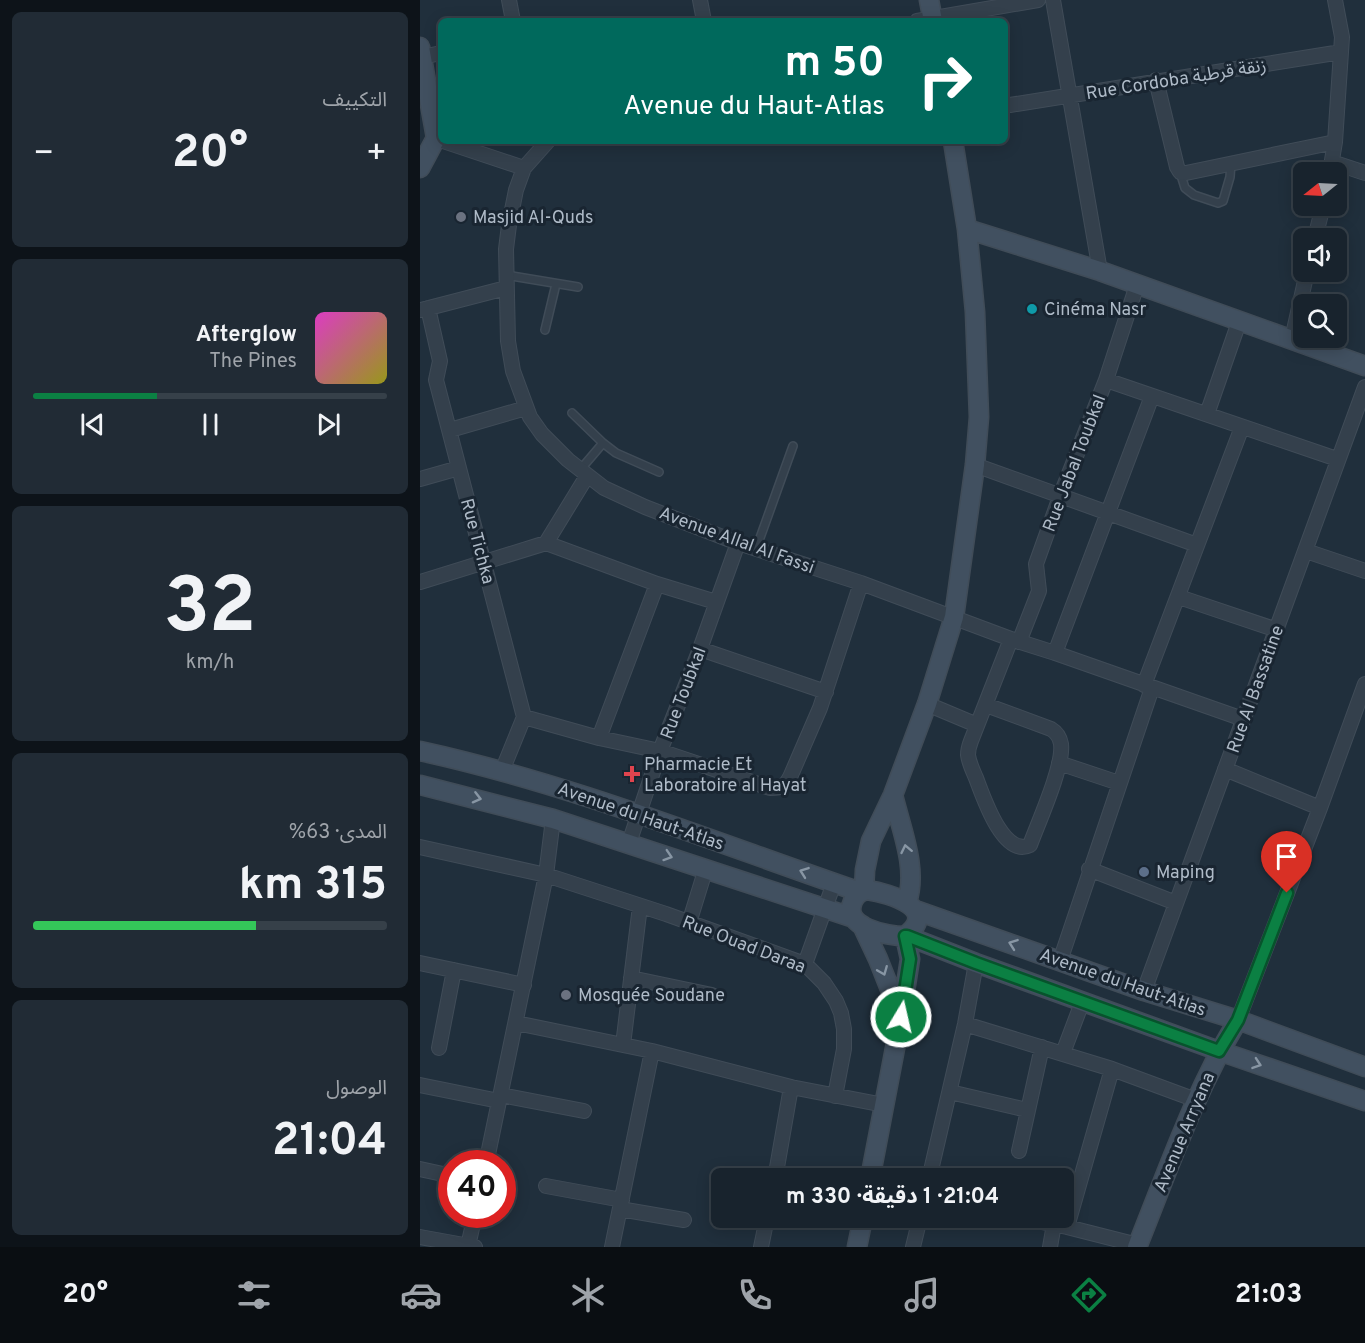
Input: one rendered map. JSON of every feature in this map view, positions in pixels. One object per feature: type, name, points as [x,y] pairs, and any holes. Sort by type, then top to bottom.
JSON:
[{"type":"street","points":[[509,0],[512,18]]},
{"type":"street","points":[[700,0],[703,18]]},
{"type":"street","points":[[927,18],[928,0]]},
{"type":"street","points":[[938,18],[1038,0]]},
{"type":"street","points":[[1053,0],[1100,272]]},
{"type":"street","points":[[1335,0],[1342,37]]},
{"type":"street","points":[[1332,162],[1347,0]]},
{"type":"street","points":[[438,53],[421,52],[438,131]]},
{"type":"street","name":"Rue Cordoba زنقة قرطبة","points":[[1010,105],[1341,52]]},
{"type":"street","points":[[1156,80],[1180,172],[1186,173],[1335,142]]},
{"type":"street","points":[[420,168],[438,143]]},
{"type":"street","points":[[452,144],[524,168]]},
{"type":"street","name":"Avenue Allal Al Fassi","points":[[545,144],[524,168],[516,190],[509,225],[506,282],[510,358],[526,408],[542,434],[584,473],[604,488],[638,504],[738,543],[1243,719]]},
{"type":"street","points":[[901,1017],[878,959],[850,908],[854,898],[862,891],[871,842],[893,795],[927,704],[954,617],[975,465],[979,417],[978,372],[967,229],[953,144]]},
{"type":"street","points":[[1347,170],[1365,173]]},
{"type":"street","points":[[967,229],[1100,272],[1365,366]]},
{"type":"street","points":[[424,309],[506,282]]},
{"type":"street","points":[[1292,339],[1305,282]]},
{"type":"street","name":"Rue Jabal Toubkal","points":[[1059,763],[1030,845],[1022,848],[1014,846],[995,824],[970,764],[968,748],[1039,591],[1036,564],[1106,380],[1137,285]]},
{"type":"street","name":"Rue Tichka","points":[[424,309],[440,361],[436,380],[524,717]]},
{"type":"street","points":[[1207,414],[1239,322]]},
{"type":"street","points":[[1106,380],[1337,459]]},
{"type":"street","name":"Rue Al Bassatine","points":[[1144,991],[1365,387]]},
{"type":"street","points":[[1055,653],[1152,396]]},
{"type":"street","points":[[450,430],[526,408]]},
{"type":"street","points":[[1060,961],[1119,783],[1148,686],[1197,544],[1242,427]]},
{"type":"street","points":[[975,465],[1197,544]]},
{"type":"street","points":[[420,479],[459,468]]},
{"type":"street","points":[[546,543],[584,473]]},
{"type":"street","points":[[420,582],[546,543],[657,584],[716,602]]},
{"type":"street","name":"Rue Toubkal","points":[[629,843],[660,751],[738,543]]},
{"type":"street","points":[[1306,551],[1365,571]]},
{"type":"street","points":[[599,738],[657,584]]},
{"type":"street","points":[[502,771],[524,717],[599,738],[660,751],[770,788],[782,787],[788,782],[826,692],[861,584]]},
{"type":"street","points":[[1179,597],[1277,630]]},
{"type":"street","points":[[700,649],[826,692]]},
{"type":"street","points":[[1238,1020],[1360,711],[1365,684]]},
{"type":"street","points":[[927,704],[977,725]]},
{"type":"street","points":[[986,705],[1055,731],[1061,745],[1059,763],[1119,783]]},
{"type":"street","name":"Avenue du Haut-Atlas","points":[[420,752],[502,771],[638,813],[862,891]]},
{"type":"street","points":[[1225,769],[1320,808]]},
{"type":"street","name":"Avenue du Haut-Atlas","points":[[420,785],[553,819],[706,868],[824,908],[858,922]]},
{"type":"street","points":[[858,922],[887,936],[906,936],[913,930],[916,919],[911,906],[910,870],[893,795]]},
{"type":"street","points":[[489,1150],[546,875],[553,819]]},
{"type":"street","name":"Rue Ouad Daraa","points":[[420,847],[546,875],[777,952],[812,968],[836,1001],[844,1029],[844,1049],[835,1096]]},
{"type":"street","points":[[689,923],[706,868]]},
{"type":"street","points":[[1089,869],[1176,903]]},
{"type":"street","points":[[805,964],[834,883]]},
{"type":"street","points":[[862,891],[887,894],[911,906]]},
{"type":"street","points":[[623,1045],[640,906]]},
{"type":"street","name":"Avenue du Haut-Atlas","points":[[911,906],[1144,991],[1238,1020],[1365,1067]]},
{"type":"street","points":[[872,1168],[910,959],[906,936]]},
{"type":"street","name":"Avenue du Haut-Atlas","points":[[906,936],[1219,1051],[1365,1101]]},
{"type":"street","points":[[420,963],[524,985]]},
{"type":"street","points":[[932,1168],[965,1024],[976,963]]},
{"type":"street","points":[[439,1048],[454,970]]},
{"type":"street","points":[[631,978],[712,995]]},
{"type":"street","points":[[1063,1053],[1083,1000]]},
{"type":"street","name":"Avenue Arryana","points":[[1137,1246],[1196,1100],[1219,1051],[1238,1020]]},
{"type":"street","points":[[516,1023],[652,1051],[791,1087],[884,1105]]},
{"type":"street","points":[[965,1024],[1112,1069],[1196,1100]]},
{"type":"street","points":[[1019,1151],[1042,1047]]},
{"type":"street","points":[[612,1247],[652,1051]]},
{"type":"street","points":[[1074,1185],[1112,1069]]},
{"type":"street","points":[[420,1085],[584,1111]]},
{"type":"street","points":[[777,1168],[791,1087]]},
{"type":"street","points":[[950,1092],[1027,1110]]},
{"type":"street","points":[[420,1169],[438,1173]]},
{"type":"street","points":[[546,1186],[684,1220]]},
{"type":"street","points":[[420,1237],[471,1246],[473,1228]]},
{"type":"street","points":[[761,1247],[765,1228]]},
{"type":"street","points":[[857,1247],[861,1228]]},
{"type":"street","points":[[913,1247],[918,1228]]},
{"type":"street","points":[[1050,1247],[1060,1228]]},
{"type":"street","points":[[1072,1228],[1137,1246]]},
{"type":"lane","points":[[1180,172],[1185,188],[1194,195],[1218,203],[1223,201],[1230,177],[1231,162]]},
{"type":"lane","points":[[506,282],[578,287]]},
{"type":"lane","points":[[545,330],[556,284]]},
{"type":"lane","points":[[572,413],[603,443],[635,462],[659,472]]},
{"type":"lane","points":[[584,473],[603,443]]},
{"type":"lane","points":[[756,549],[793,446]]},
{"type":"place","name":"Masjid Al-Quds","points":[[461,217]]},
{"type":"place","name":"Cinéma Nasr","points":[[1032,309]]},
{"type":"place","name":"Pharmacie Et Laboratoire al Hayat","points":[[632,774]]},
{"type":"place","name":"Maping","points":[[1144,872]]},
{"type":"place","name":"Mosquée Soudane","points":[[566,995]]},
{"type":"route","points":[[901,1017],[910,959],[905,936],[907,936],[1219,1051],[1238,1020],[1287,893]]}]
